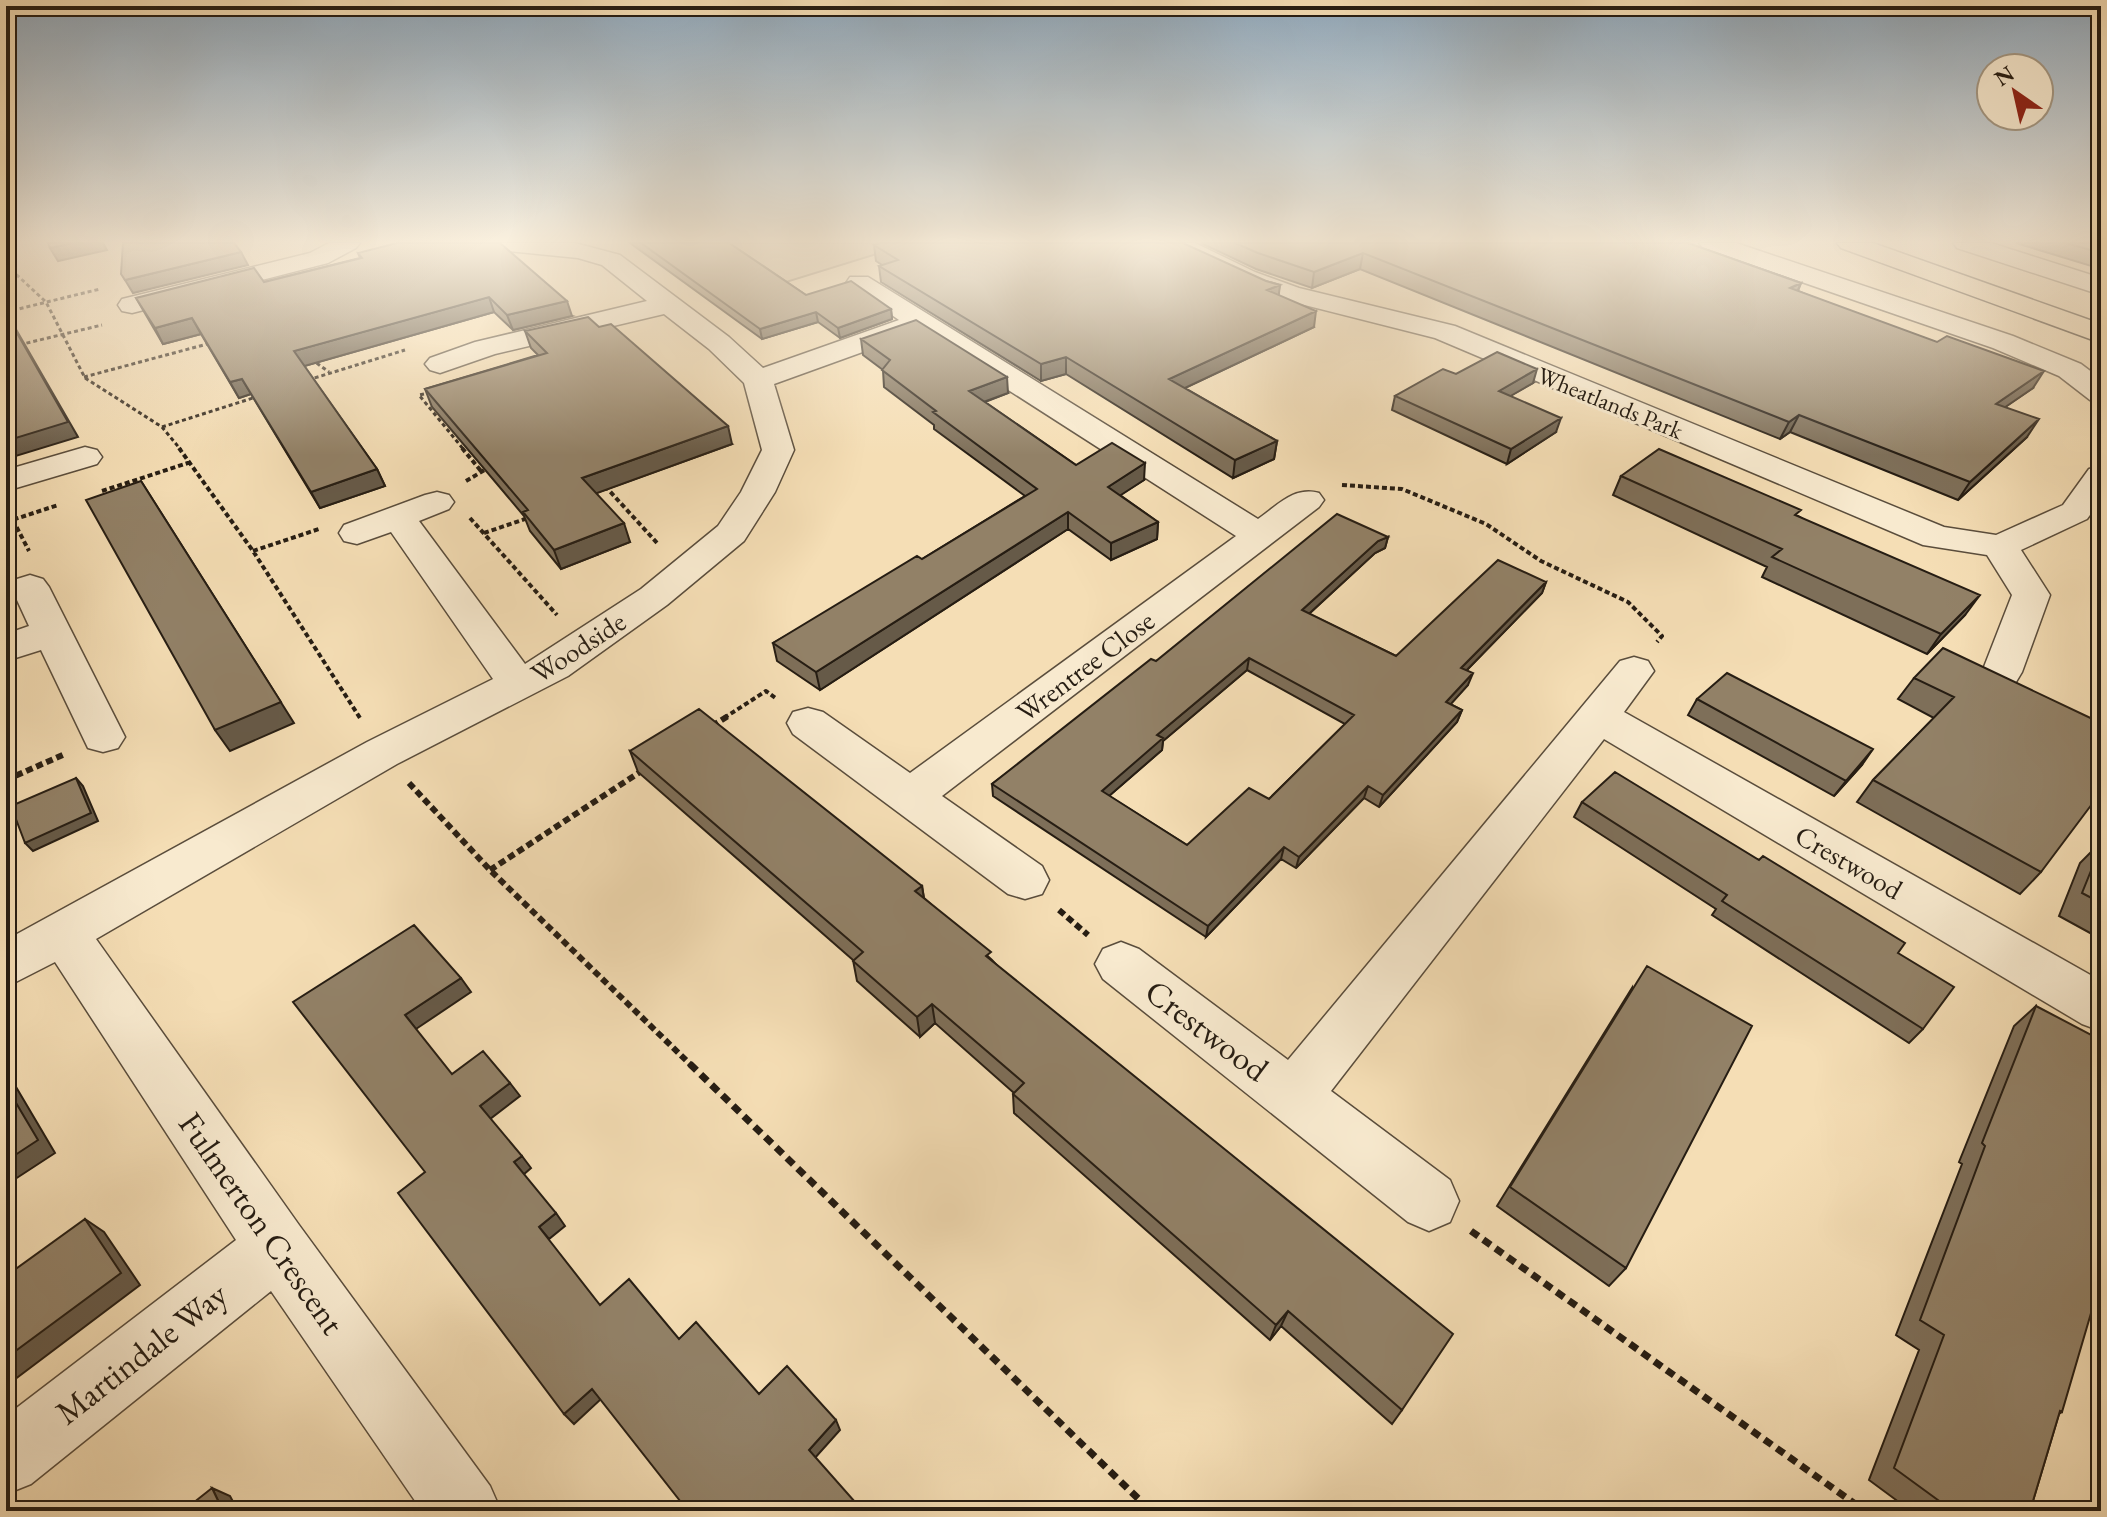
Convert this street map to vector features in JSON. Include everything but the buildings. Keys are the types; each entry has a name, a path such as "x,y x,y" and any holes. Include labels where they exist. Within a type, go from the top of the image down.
{"main road":[{"path":"2045,314 2101,334"}],"street":[{"path":"440,364 485,348 629,314"},
{"path":"678,314 719,343 758,380 923,321"},
{"path":"911,314 1259,535"},
{"name":"Wheatlands Park","path":"1379,314 1445,332 1936,537 2000,546"},
{"path":"1920,314 2003,342 2070,370 2101,393"},
{"name":"Woodside","path":"6,965 38,924 519,685 654,597 731,533 758,492 778,450 758,380"},
{"path":"6,481 85,457"},
{"path":"2002,672 2031,595 2000,546 2075,512 2101,476"},
{"path":"357,533 443,498"},
{"name":"Wrentree Close","path":"910,797 1307,500"},
{"path":"397,516 519,685"},
{"path":"30,587 103,737"},
{"path":"6,648 52,632"},
{"name":"Crestwood","path":"1294,1095 1634,671"},
{"name":"Crestwood","path":"1598,716 2101,1008"},
{"path":"808,723 1025,880"},
{"name":"Fulmerton Crescent","path":"38,924 277,1247 465,1511"},
{"name":"Crestwood","path":"1121,964 1429,1201"},
{"name":"Martindale Way","path":"6,1459 277,1247"}],"path":[{"path":"52,314 84,377 162,427 191,462 253,551 382,753 490,870 1151,1511"},
{"path":"84,377 219,340"},
{"path":"306,355 329,373"},
{"path":"299,383 329,373 440,364"},
{"path":"440,364 419,395 481,471"},
{"path":"162,427 269,393"},
{"path":"494,466 481,471 443,498 484,533 584,645"},
{"path":"599,480 684,572"},
{"path":"1307,500 1347,483 1402,489 1486,524 1541,561 1628,602 1662,636 1634,671"},
{"path":"594,494 608,489"},
{"path":"484,533 539,514"},
{"path":"253,551 337,523 357,533"},
{"path":"701,733 766,691 808,723"},
{"path":"6,780 103,737"},
{"path":"490,870 648,768"},
{"path":"1025,880 1121,964"},
{"path":"6,895 38,924"},
{"path":"1429,1201 1865,1511"}]}
